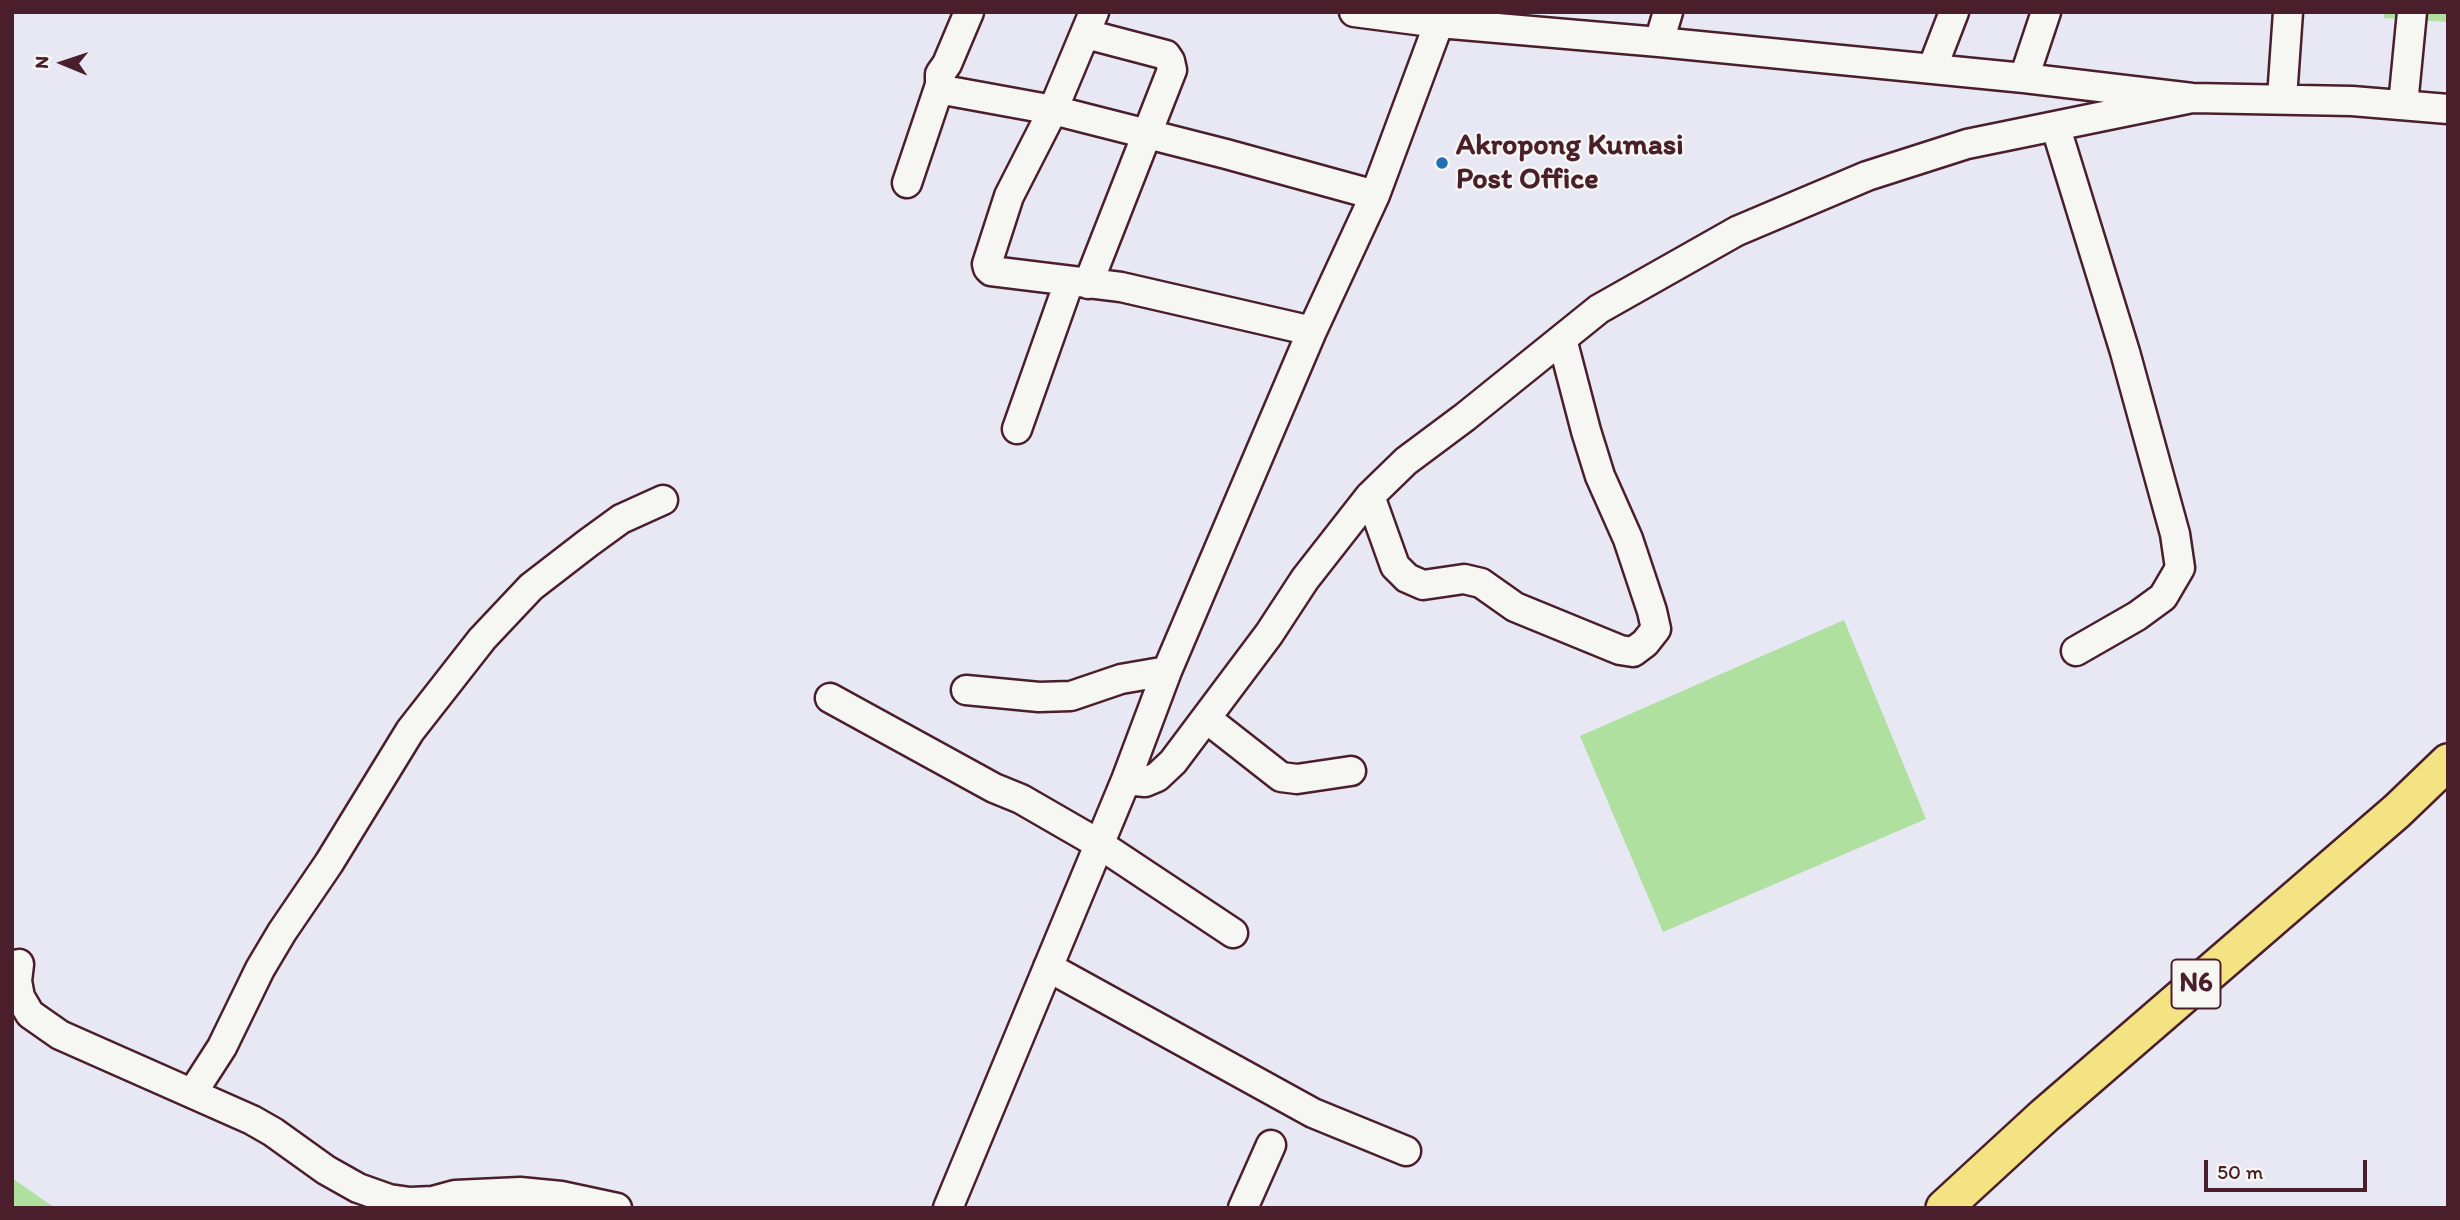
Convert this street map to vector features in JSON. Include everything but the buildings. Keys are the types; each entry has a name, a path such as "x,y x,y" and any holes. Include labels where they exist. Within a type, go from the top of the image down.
{"main road":[{"name":"N6","path":"1944,1208 2065,1097 2397,811 2448,761"}],"street":[{"path":"907,183 940,85 940,74 947,64 969,12"},
{"path":"1354,12 1441,18 2192,98 2282,98 2448,109"},
{"path":"1659,41 1668,12"},
{"path":"1932,69 1954,12"},
{"path":"2024,78 2046,12"},
{"path":"2282,98 2288,12"},
{"path":"2403,105 2412,12"},
{"path":"948,1208 1126,780 1167,671 1312,331 1375,195 1441,18"},
{"path":"1017,429 1079,283 1146,134 1172,69 1166,55 1090,23 1054,110 1009,196 987,264 990,271 1079,283 1121,288 1312,331"},
{"path":"940,85 948,91 1054,110 1375,195"},
{"path":"1126,780 1145,782 1157,777 1173,762 1269,634 1305,579 1370,496 1406,461 1599,309 1737,231 1867,176 1966,144 2056,128 2192,98"},
{"path":"2056,128 2125,352 2175,534 2180,568 2162,597 2137,616 2076,651"},
{"path":"1370,496 1395,566 1407,578 1423,585 1464,579 1481,583 1515,607 1620,650 1633,652 1645,643 1656,629 1652,611 1628,539 1600,476 1562,339"},
{"path":"193,1092 222,1047 260,969 282,932 329,863 403,743 482,639 531,587 588,543 621,519 663,500"},
{"path":"966,690 1039,697 1072,696 1121,679 1167,671"},
{"path":"830,698 995,788 1021,799 1099,845 1233,933"},
{"path":"1206,719 1281,777 1297,779 1351,771"},
{"path":"19,964 16,981 20,997 30,1013 60,1035 141,1072 193,1092 274,1132 326,1170 358,1188 389,1199 410,1202 433,1201 455,1195 480,1201 520,1192 561,1196 617,1208"},
{"path":"1048,967 1313,1113 1406,1151"},
{"path":"1243,1208 1271,1145"}],"green space":[{"path":"2384,12 2448,12 2448,22 2384,18"},
{"path":"1844,620 1926,819 1663,932 1580,736"},
{"path":"12,1178 55,1208 12,1208"}],"place":[{"name":"Akropong Kumasi Post Office","path":"1442,163"}]}
